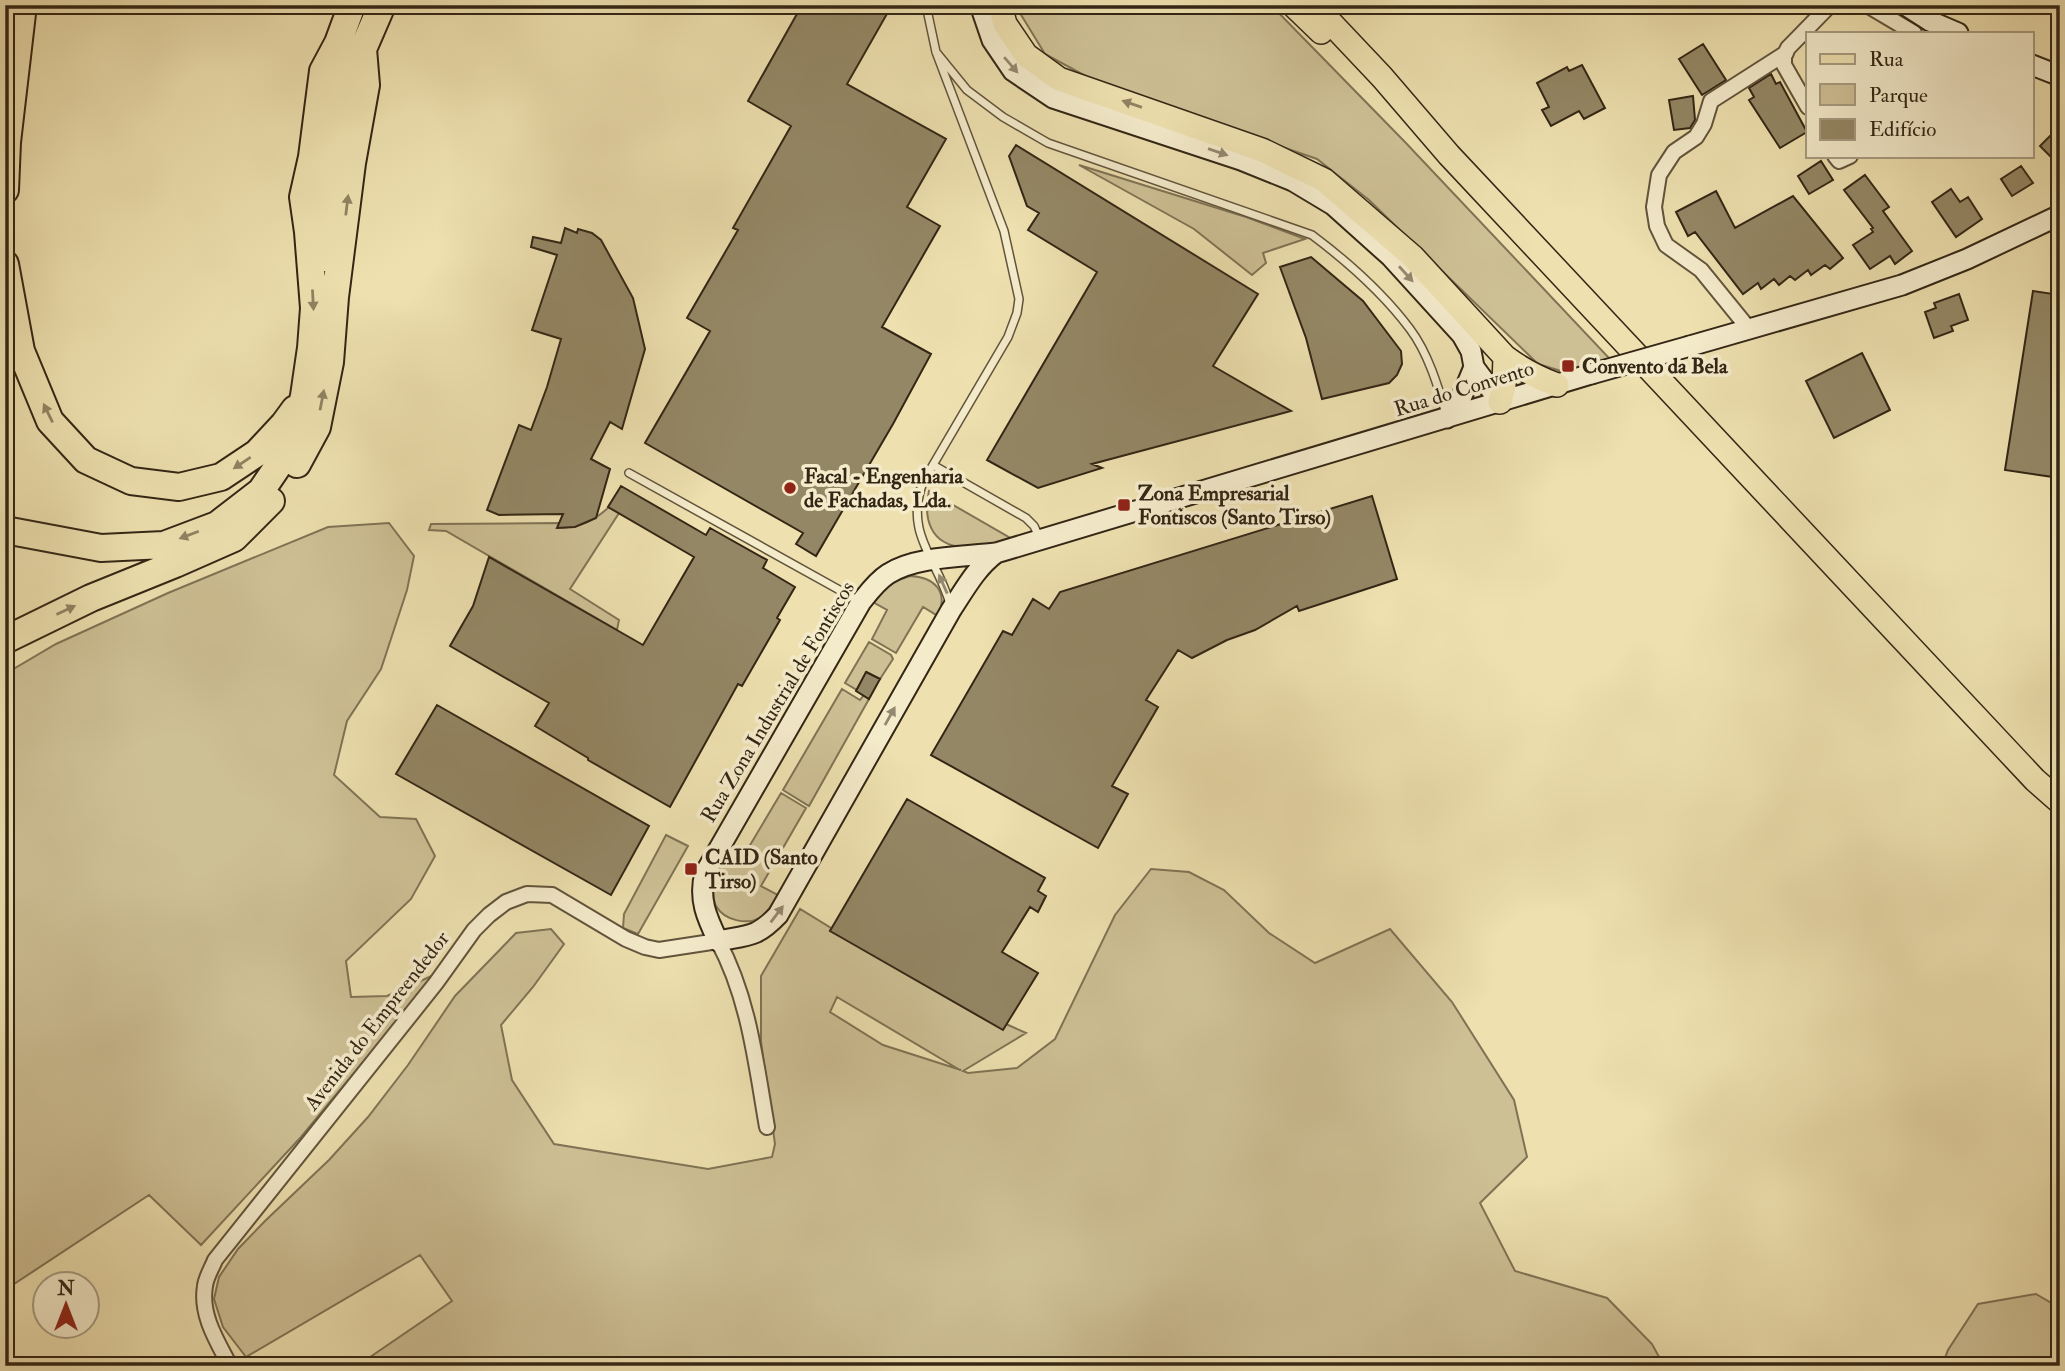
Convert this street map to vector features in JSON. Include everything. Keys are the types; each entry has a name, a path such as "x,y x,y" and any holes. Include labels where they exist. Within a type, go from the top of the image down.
{"highway":[{"path":"5,44 15,5"},
{"path":"5,190 7,142 23,5"},
{"path":"5,640 91,598 233,538 285,488 317,427 330,362 335,297 327,264 325,232 351,66 352,5"},
{"path":"5,530 101,548 164,545 217,525 261,491 293,439 304,396 314,308 308,232 333,91 351,46 382,5"},
{"path":"5,264 21,351 50,421 86,460 131,481 179,487 221,477 257,453 284,424 304,396"},
{"path":"5,544 99,562 175,564"}],"main road":[{"path":"1000,5 1005,24 1026,55 1059,79 1262,150 1324,180 1413,257 1505,357 1529,373 1557,385"},
{"path":"1293,5 1449,155"},
{"path":"1314,5 1382,77 1449,155 2035,780 2060,802"},
{"path":"1500,402 1505,357"}],"street":[{"path":"980,5 992,40 1013,71 1054,98 1241,160 1293,181 1333,205 1391,257 1462,335 1471,351 1474,367 1500,402"},
{"path":"1806,104 1784,65 1786,53 1830,5"},
{"path":"1867,5 1912,32"},
{"path":"1905,5 1930,21 1956,32"},
{"path":"1749,329 1701,270 1666,245 1657,226 1654,207 1659,175 1674,152 1696,136 1704,124 1711,101 1786,53"},
{"path":"2034,66 2060,76"},
{"name":"Rua do Convento","path":"996,553 1591,374 1902,285 1967,259 2060,215"},
{"path":"1447,418 1460,401 1474,367"},
{"path":"767,1127 752,1040 739,987 718,941 756,934 778,915 951,610 975,573 996,553"},
{"name":"Rua Zona Industrial de Fontiscos","path":"718,941 701,898 705,873 861,602 885,575 897,568 930,560 996,553"},
{"name":"Avenida do Empreendedor","path":"230,1366 212,1332 204,1306 205,1284 215,1260 436,983 474,930 489,915 506,902 527,894 552,895 626,939 645,947 659,950 718,941"}],"lane":[{"path":"926,5 936,52 1004,231 1019,299 1017,313 1007,337 923,482 917,498 917,518 922,539 944,584 951,610"},
{"path":"936,52 967,90 1003,117 1048,143 1312,235 1368,281 1411,330 1428,362 1447,418"},
{"path":"933,465 1026,518 1034,526 1041,540"},
{"path":"629,474 861,602"}],"green space":[{"path":"1015,5 1271,5 1609,358 1577,369 1561,371 1538,364 1369,200 1317,159 1104,86 1045,54"},
{"path":"1079,165 1246,217 1305,239 1263,253 1266,263 1252,275 1194,229"},
{"path":"929,491 1012,539 969,547 943,541 936,536 928,520"},
{"path":"609,507 619,513 570,589 619,620 617,630 446,531 429,530 431,524 559,523 558,528 566,527 592,520"},
{"path":"389,523 414,556 407,590 381,669 347,721 334,775 380,817 416,819 435,856 411,899 346,961 351,997 387,996 436,974 301,1137 201,1245 149,1195 5,1290 5,674 56,644 168,593 328,527"},
{"path":"910,576 926,579 937,587 942,599 941,607 938,616 923,607 896,653 872,639 887,610 871,601 890,583"},
{"path":"869,642 891,655 893,659 880,679 867,672 857,690 845,683"},
{"path":"842,689 860,700 864,695 869,699 809,806 783,790"},
{"path":"781,793 806,808 761,886 778,895 768,910 755,920 730,918 720,911 715,903 713,889 716,871 728,848 743,857"},
{"path":"666,835 688,846 638,934 623,928 624,914"},
{"path":"1151,869 1189,872 1224,890 1269,933 1315,963 1390,929 1452,1002 1514,1100 1527,1157 1480,1203 1515,1271 1607,1298 1652,1344 1664,1366 357,1366 452,1301 420,1255 246,1357 223,1327 214,1299 219,1277 238,1249 329,1160 368,1117 408,1065 455,996 516,933 551,929 564,944 501,1025 512,1080 554,1144 708,1169 772,1157 775,1144 761,1042 761,976 800,909 831,928 830,931 1026,1033 963,1071 968,1073 1017,1068 1055,1039 1115,915","holes":["837,997 959,1069 883,1045 830,1012"]},
{"path":"2036,1294 2060,1308 2060,1366 1942,1366 1948,1350 1978,1304"}],"building":[{"path":"802,5 892,5 847,84 946,139 907,207 940,226 882,327 931,354 816,556 796,544 803,533 645,443 710,331 687,318 738,230 733,228 791,126 748,101"},
{"path":"1703,44 1726,80 1702,95 1679,59"},
{"path":"1582,65 1605,108 1584,119 1579,111 1551,126 1542,110 1549,107 1537,83 1567,67 1569,71"},
{"path":"1771,74 1776,84 1780,82 1806,133 1780,148 1749,100 1754,97 1749,88"},
{"path":"1693,96 1695,120 1690,128 1674,130 1669,100"},
{"path":"2060,126 2060,166 2040,146"},
{"path":"1016,145 1258,294 1213,366 1291,411 1092,464 1102,468 1038,488 987,460 1097,272 1028,230 1039,213 1027,206 1009,156"},
{"path":"1821,161 1833,180 1809,194 1798,176"},
{"path":"2021,166 2033,183 2012,196 2001,179"},
{"path":"1865,175 1889,207 1883,211 1912,251 1895,264 1890,256 1870,269 1853,245 1873,232 1873,228 1844,190"},
{"path":"1951,189 1960,202 1968,197 1982,219 1956,237 1932,202"},
{"path":"1716,191 1735,228 1793,196 1843,258 1830,269 1825,265 1811,275 1808,270 1795,280 1790,276 1779,285 1774,279 1761,289 1758,283 1743,294 1695,232 1688,236 1676,212"},
{"path":"565,228 577,233 578,229 592,233 601,240 633,298 645,349 622,429 610,422 591,459 610,469 596,518 575,527 557,528 563,514 499,515 487,510 519,425 531,430 561,339 532,330 557,255 531,247 533,237 561,243"},
{"path":"1311,257 1363,301 1401,351 1402,364 1389,383 1322,399 1306,338 1280,267"},
{"path":"2033,291 2060,295 2060,478 2005,470"},
{"path":"1959,294 1968,320 1951,326 1953,331 1934,338 1925,312 1936,308 1934,303"},
{"path":"1862,353 1890,410 1834,438 1806,381"},
{"path":"621,486 706,535 710,528 767,560 763,568 795,587 777,618 780,620 742,686 738,684 670,807 535,726 549,703 450,646 473,606 489,557 643,645 694,557 608,507"},
{"path":"1372,496 1397,579 1299,611 1297,606 1255,630 1227,640 1192,658 1178,650 1146,700 1158,707 1112,786 1128,794 1098,848 931,755 1003,631 1012,635 1033,599 1049,609 1060,592"},
{"path":"866,672 880,679 869,699 856,691"},
{"path":"437,705 649,826 611,895 396,774"},
{"path":"907,799 1045,878 1038,891 1046,896 1038,912 1030,907 1002,952 1038,973 1003,1030 830,931"}],"place":[{"name":"Convento da Bela","path":"1568,366"},
{"name":"Facal - Engenharia de Fachadas, Lda.","path":"790,488"},
{"name":"Zona Empresarial Fontiscos (Santo Tirso)","path":"1124,505"},
{"name":"CAID (Santo Tirso)","path":"691,869"}]}
